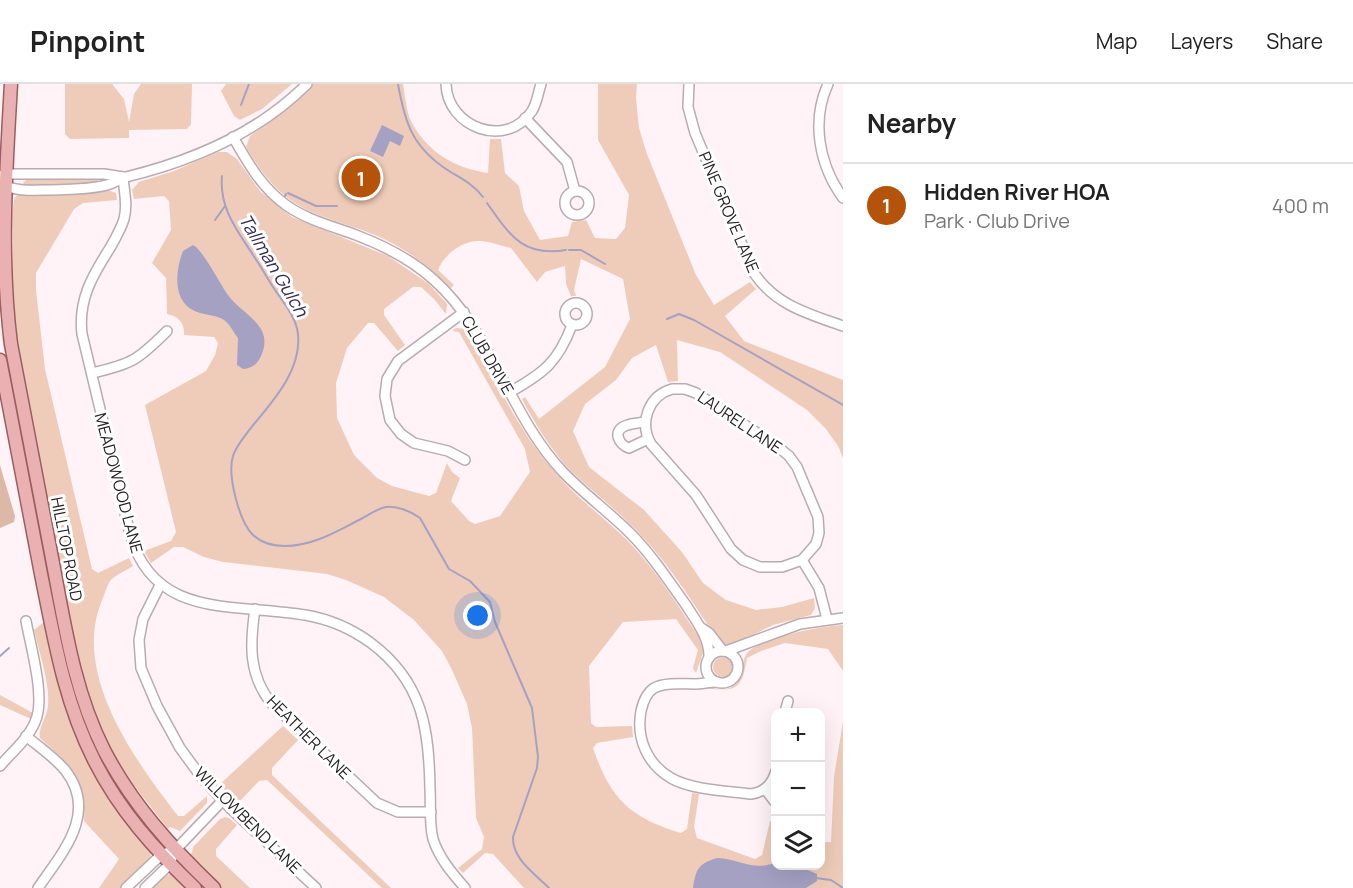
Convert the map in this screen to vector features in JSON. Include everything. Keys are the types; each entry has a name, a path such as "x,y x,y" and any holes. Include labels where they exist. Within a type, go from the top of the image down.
{"main road":[{"name":"HILLTOP ROAD","path":"10,84 3,180 3,263 7,322 75,672 88,715 109,760 140,807 175,850 214,888"},
{"name":"HILLTOP ROAD","path":"0,360 56,652 80,731 101,774 134,822 165,859 195,888"}],"street":[{"path":"3,180 30,190 109,185 123,177 156,170 233,137 275,112 307,84"},
{"path":"446,84 450,104 458,115 472,127 488,131 501,131 517,125 525,118 535,104 540,84"},
{"name":"PINE GROVE LANE","path":"689,84 688,108 694,133 754,273 769,291 787,304 843,326"},
{"path":"828,84 819,108 819,138 830,174 843,198"},
{"path":"525,118 567,162 575,191"},
{"name":"CLUB DRIVE","path":"233,137 258,178 285,205 310,219 357,235 400,255 436,281 464,312 532,430 552,459 645,549 700,627 709,650 707,662"},
{"path":"3,180 104,174 123,177"},
{"name":"MEADOWOOD LANE","path":"123,177 126,207 123,224 90,280 83,299 81,327 133,544 141,563 160,585 195,602 305,615 340,625 371,643 395,665 410,687 424,721 429,749 432,834 439,853 465,888"},
{"path":"464,312 398,361 387,379 385,396 390,420 401,435 414,443 448,451 465,460"},
{"path":"510,392 535,378 550,365 564,344 572,325"},
{"path":"92,373 130,363 147,351 167,331"},
{"name":"LAUREL LANE","path":"645,422 649,407 660,394 672,389 689,390 782,450 796,467 819,520 818,539 802,560"},
{"path":"648,439 629,448 621,444 618,438 624,426 645,422 648,439 696,495 739,558 753,565 773,568 788,566 802,560 822,596 827,620"},
{"name":"WILLOWBEND LANE","path":"160,585 148,605 141,625 139,651 141,668 157,706 180,748 202,778 316,888"},
{"name":"HEATHER LANE","path":"255,609 252,664 261,687 271,703 377,803 398,812 431,812"},
{"path":"690,683 703,672 715,652 749,643 800,624 843,618"},
{"path":"0,766 26,736 37,719 40,698 26,621"},
{"name":"CLUB DRIVE","path":"700,627 709,633 724,651"},
{"path":"749,643 740,656 734,677 728,681 655,687 643,703 640,733 649,757 661,771 673,779 687,784 751,794 765,789 771,782"},
{"path":"724,651 734,656 738,664"},
{"path":"707,662 710,677 717,682"},
{"path":"651,676 655,687"},
{"path":"786,708 788,701"},
{"path":"26,736 65,770 75,787 78,806 77,824 73,836 38,888"},
{"path":"765,789 771,797"},
{"path":"126,888 175,850 223,800"},
{"path":"145,888 165,859"}],"shaded area":[{"path":"65,84 112,84 124,99 129,122 134,94 141,84 192,84 191,124 187,129 129,130 129,138 70,139 65,134"},
{"path":"226,84 292,84 262,109 240,120 234,116 221,91"},
{"path":"313,84 403,84 409,117 425,142 453,163 476,171 488,173 490,139 501,139 505,173 519,186 524,211 540,240 568,236 572,222 586,220 595,238 616,239 625,228 629,195 598,140 598,84 637,84 639,128 647,154 696,275 714,305 750,282 756,289 725,316 744,341 843,380 843,458 826,429 807,410 720,352 677,340 678,381 668,382 656,345 632,358 616,380 585,404 573,431 589,467 644,510 682,552 703,583 726,600 756,610 782,607 814,598 815,608 811,615 773,625 732,645 721,644 662,559 631,525 571,471 544,436 527,408 522,399 525,397 539,419 605,367 630,319 623,279 581,259 574,290 576,296 571,296 566,284 565,266 545,272 537,282 511,248 479,241 460,246 441,264 438,270 454,285 451,288 428,267 402,249 375,235 303,208 274,186 246,147 250,136 282,113"},
{"path":"382,125 404,136 400,146 390,141 383,157 370,151"},
{"path":"218,152 227,152 237,159 260,191 292,217 388,256 429,284 447,304 446,314 421,287 413,287 384,309 384,315 405,345 398,351 374,323 368,323 347,348 336,383 337,418 354,455 377,478 392,486 429,496 436,493 447,463 452,472 460,478 451,501 469,521 475,524 500,516 530,472 525,449 459,332 452,331 456,328 466,329 517,420 540,454 562,480 630,543 650,566 703,643 704,650 696,673 693,668 698,650 676,619 623,622 589,666 591,723 596,727 632,726 633,737 597,743 593,748 607,780 624,804 648,820 681,833 687,829 692,793 699,794 694,827 697,838 755,859 762,855 771,821 771,870 825,870 825,842 831,842 834,777 843,721 843,888 524,888 493,854 485,853 463,873 458,868 482,849 484,837 476,818 472,728 467,704 442,651 414,620 384,597 327,574 223,562 204,557 183,547 174,547 151,563 144,551 171,541 176,532 145,405 206,371 215,355 218,343 214,337 184,335 180,321 167,314 166,278 152,263 171,230 169,201 164,196 134,199 132,190 139,182 174,171"},
{"path":"97,178 98,182 73,186 25,186 23,183 27,179"},
{"path":"107,190 116,193 117,200 83,203 74,209 36,273 36,290 45,369 92,569 98,573 129,558 133,566 110,581 95,626 95,655 101,684 126,741 178,816 184,816 207,796 207,803 180,831 170,827 168,829 115,758 99,727 84,688 67,617 18,347 13,277 15,197 21,193"},
{"path":"193,245 206,260 228,295 261,329 264,345 261,356 252,367 243,369 237,365 238,338 224,320 189,308 179,294 177,277 180,259 183,251"},
{"path":"0,327 15,387 81,708 157,838 101,763 88,737 69,687"},
{"path":"0,465 15,516 14,522 0,528"},
{"path":"45,621 52,657 70,717 131,828 150,851 151,856 148,861 121,888 99,888 119,859 84,821 82,793 74,773 60,756 40,738 48,696 46,677 34,630"},
{"path":"843,625 843,671 828,649 785,643 747,658 743,677 735,687 724,690 705,688 727,689 734,686 741,676 746,655 756,646 794,633"},
{"path":"719,657 727,657 733,663 733,671 727,677 719,677 713,671 713,663"},
{"path":"0,695 33,713 31,719 0,705"},
{"path":"283,726 298,740 272,768 272,775 391,888 382,888 267,780 259,781 238,803 219,785"},
{"path":"225,817 237,825 216,849 216,856 250,888 221,888 189,855 193,847 220,819"},
{"path":"717,858 759,866 771,864 771,870 808,870 817,874 817,881 806,888 693,888 699,868"},
{"path":"170,874 187,888 152,888 164,876"}],"waterway":[{"name":"Tallman Gulch","path":"241,105 249,84"},
{"path":"398,84 408,123 419,144 437,162 471,185 483,197"},
{"name":"Tallman Gulch","path":"222,176 223,198 230,218 289,311 298,334 298,348 290,373 283,386 240,442 233,456 233,485 243,519 252,534 259,540 271,545 285,546 324,537 383,508 404,510 420,518 449,569 470,581 490,602 495,622 532,708 538,757 537,768 513,837 514,845 525,866 549,888"},
{"path":"288,193 316,206 337,206"},
{"path":"487,203 511,234 528,247 538,250 566,250"},
{"path":"215,220 225,206"},
{"path":"569,250 581,250 605,264"},
{"path":"667,319 679,314 694,320 843,405"},
{"path":"0,656 9,648"},
{"path":"816,878 831,880 843,888"}],"place":[{"name":"Hidden River HOA","path":"361,178"}]}
